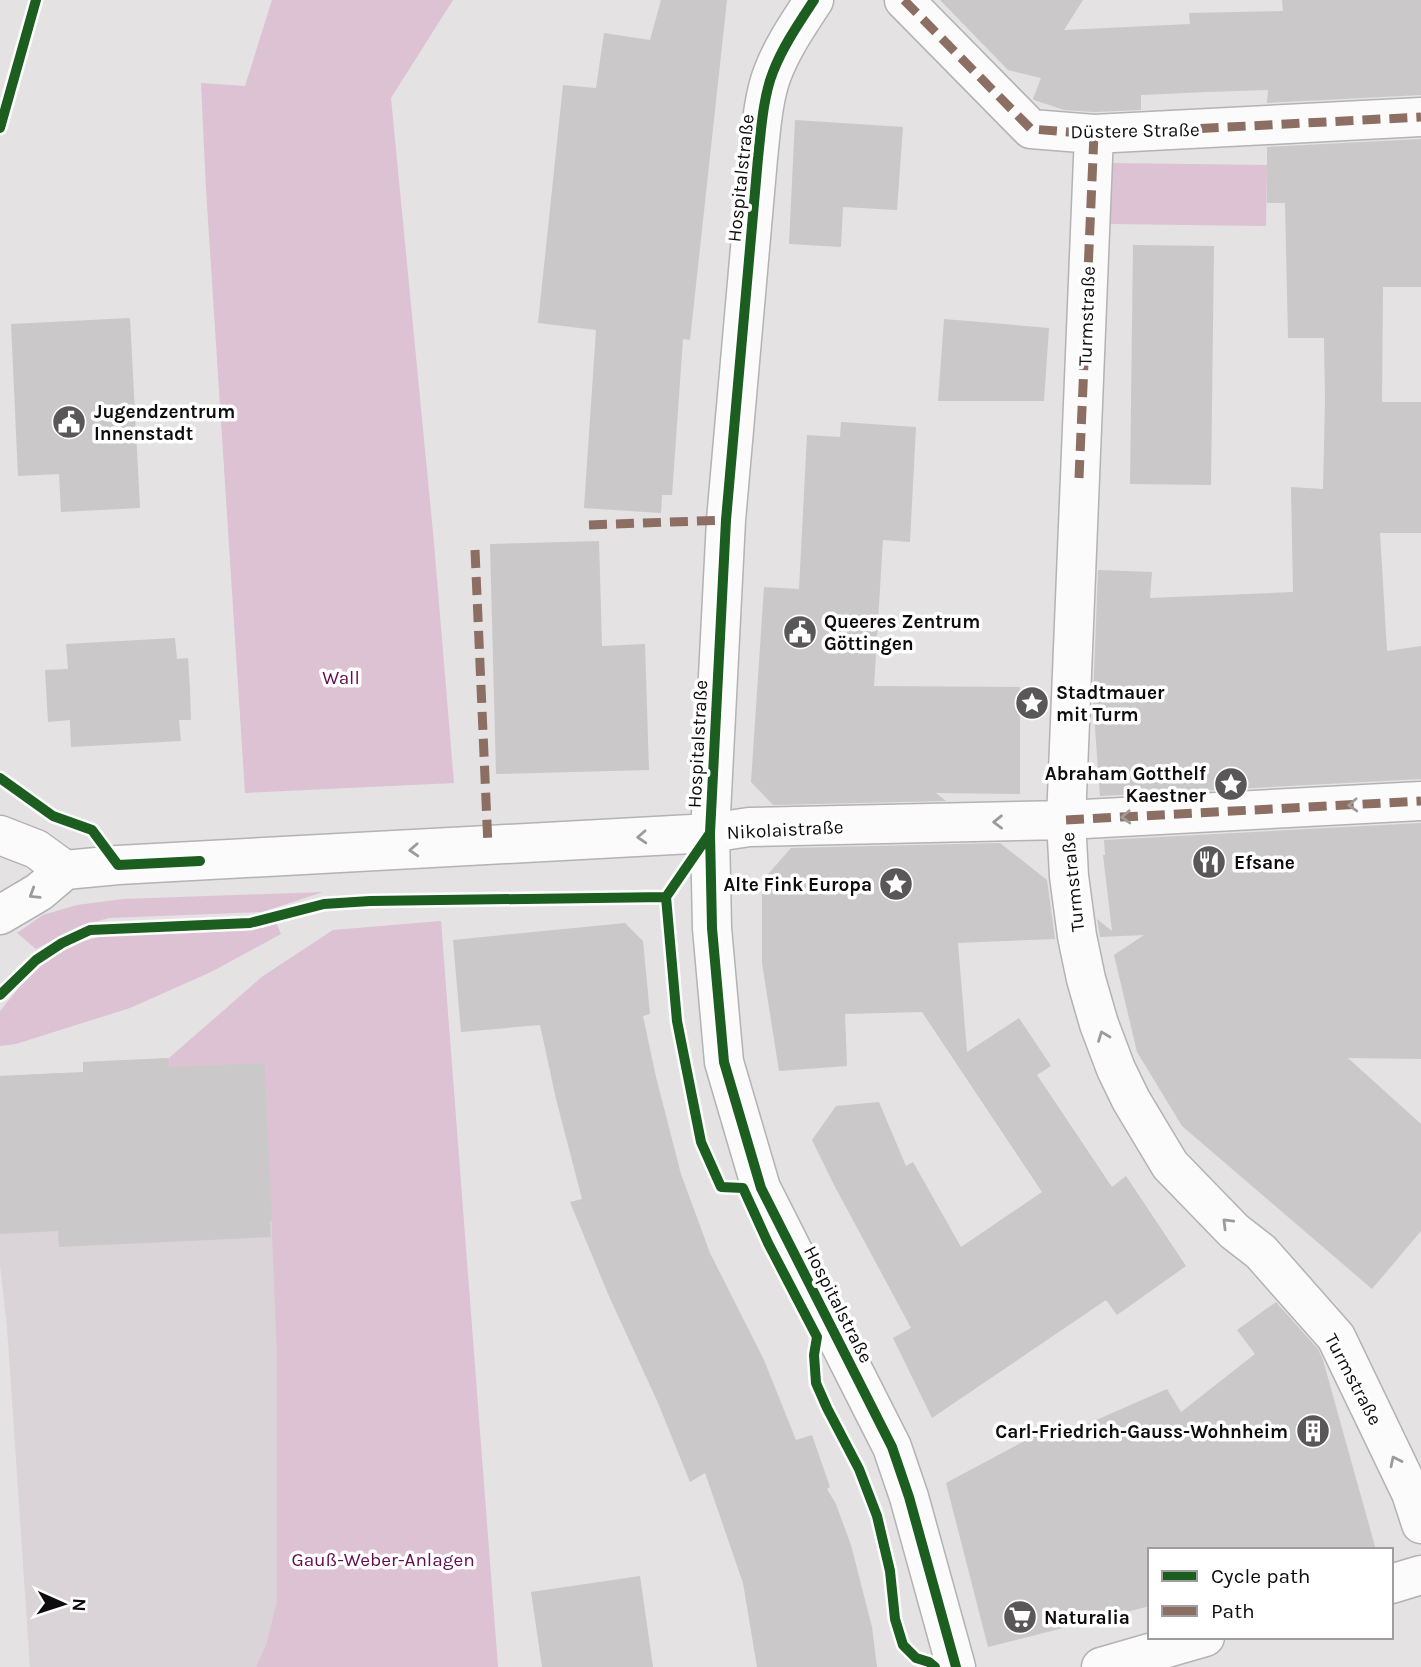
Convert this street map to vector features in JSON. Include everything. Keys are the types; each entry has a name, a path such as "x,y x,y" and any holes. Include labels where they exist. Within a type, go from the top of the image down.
{"street":[{"name":"Hospitalstraße","path":"814,0 794,30 773,73 762,131 726,520 710,834 712,928 724,1062 761,1188 892,1447 909,1497 956,1667"},
{"name":"Düstere Straße","path":"904,0 1031,129 1094,134 1421,117"},
{"name":"Turmstraße","path":"1094,134 1066,820 1069,876 1086,979 1099,1024 1130,1100 1170,1165 1234,1231 1261,1252 1336,1337 1411,1493 1421,1524"},
{"name":"Nikolaistraße","path":"65,870 710,834 749,827 1066,820 1421,801"},
{"path":"0,835 36,849 65,870 39,892 0,915"},
{"path":"1393,1583 1421,1575"},
{"path":"1101,1667 1198,1639"}],"shaded area":[{"path":"169,1058 170,1073 265,1063 277,1362 277,1600 266,1645 256,1667 30,1667 7,1327 0,1265 0,1076 61,1073 62,1079 84,1077 83,1062"}],"green space":[{"name":"Wall","path":"272,0 453,0 391,98 454,783 245,793 201,83 245,86"},
{"path":"1111,163 1267,165 1266,226 1111,224"},
{"path":"323,892 262,912 109,918 80,926 36,949 17,933 43,915 77,905 123,899"},
{"name":"Gauß-Weber-Anlagen","path":"441,921 498,1667 256,1667 266,1645 277,1600 277,1362 265,1063 170,1074 169,1058 263,976 333,930"},
{"path":"276,922 281,934 211,972 130,1008 16,1044 0,1046 0,1011 38,964 81,942 110,934 263,928"}],"building":[{"path":"661,0 727,0 690,340 683,339 672,495 662,495 661,513 584,508 596,330 538,323 563,85 596,88 604,33 650,40"},
{"path":"940,0 1083,0 1064,30 1190,24 1189,13 1283,11 1282,0 1421,0 1421,95 1267,103 1268,90 1207,92 1141,95 1141,110 1064,110 1034,100 1041,78 1008,70"},
{"path":"795,120 903,127 897,210 843,207 841,247 789,244"},
{"path":"1421,139 1421,287 1383,287 1382,402 1421,402 1421,533 1380,533 1387,651 1421,646 1421,779 1100,796 1093,701 1098,570 1152,572 1150,598 1293,592 1291,487 1323,489 1324,338 1288,338 1285,203 1267,203 1267,147"},
{"path":"1133,245 1214,246 1211,485 1130,484"},
{"path":"130,318 140,508 61,512 59,474 18,476 11,324"},
{"path":"944,319 1049,328 1044,401 938,401"},
{"path":"841,422 916,427 910,542 883,540 874,686 1020,687 1020,794 936,793 946,801 773,805 751,782 764,587 799,589 807,435 840,437"},
{"path":"599,541 602,646 645,644 649,770 496,774 490,544"},
{"path":"175,638 177,659 188,658 190,689 191,720 179,720 181,741 71,747 70,720 48,722 45,670 68,669 66,644"},
{"path":"1421,823 1421,1059 1348,1058 1421,1124 1421,1231 1372,1289 1182,1126 1137,1052 1114,955 1144,935 1100,937 1097,919 1112,931 1103,855 1104,840"},
{"path":"1000,843 1047,880 1055,939 958,943 967,1052 1019,1018 1051,1066 1037,1075 1112,1187 1126,1176 1186,1266 1117,1315 1106,1300 932,1418 893,1338 911,1328 812,1140 836,1106 879,1102 906,1166 913,1162 961,1247 1042,1192 922,1012 845,1014 847,1066 779,1071 762,963 762,881 791,848"},
{"path":"625,923 643,941 650,1014 643,1016 681,1174 710,1253 764,1360 796,1440 812,1435 830,1487 827,1489 836,1504 851,1545 872,1627 877,1667 757,1667 743,1583 705,1473 690,1482 570,1202 582,1199 540,1025 461,1032 453,940"},
{"path":"169,1058 169,1067 265,1063 271,1237 59,1247 58,1231 0,1234 0,1076 83,1072 83,1062"},
{"path":"1276,1302 1318,1349 1375,1548 1148,1548 1148,1607 988,1647 946,1483 1043,1431 1046,1442 1167,1389 1181,1412 1255,1354 1237,1330"},
{"path":"640,1576 653,1667 542,1667 531,1592"}],"marked path":[{"path":"904,0 1031,129 1094,134 1421,117"},
{"path":"1079,478 1094,134"},
{"path":"589,525 726,520"},
{"path":"475,550 488,846"},
{"path":"1066,820 1421,801"}],"cycle path":[{"path":"0,128 36,0"},
{"path":"814,0 777,62 767,92 761,126 726,520 710,833 712,928 724,1062 761,1188 892,1447 909,1497 956,1667"},
{"path":"0,778 53,816 92,830 118,865 200,861"},
{"path":"710,833 666,897 677,1021 701,1142 721,1187 743,1188 817,1337 814,1355 816,1383 859,1469 877,1516 890,1571 895,1619 903,1645 916,1658 935,1667"},
{"path":"0,995 36,960 62,943 90,930 250,923 324,904 370,901 666,897"}],"place":[{"name":"Jugendzentrum Innenstadt","path":"69,422"},
{"name":"Queeres Zentrum Göttingen","path":"800,632"},
{"name":"Stadtmauer mit Turm","path":"1032,703"},
{"name":"Abraham Gotthelf Kaestner","path":"1231,784"},
{"name":"Efsane","path":"1209,862"},
{"name":"Alte Fink Europa","path":"896,884"},
{"name":"Carl-Friedrich-Gauss-Wohnheim","path":"1313,1431"},
{"name":"Naturalia","path":"1020,1617"}]}
